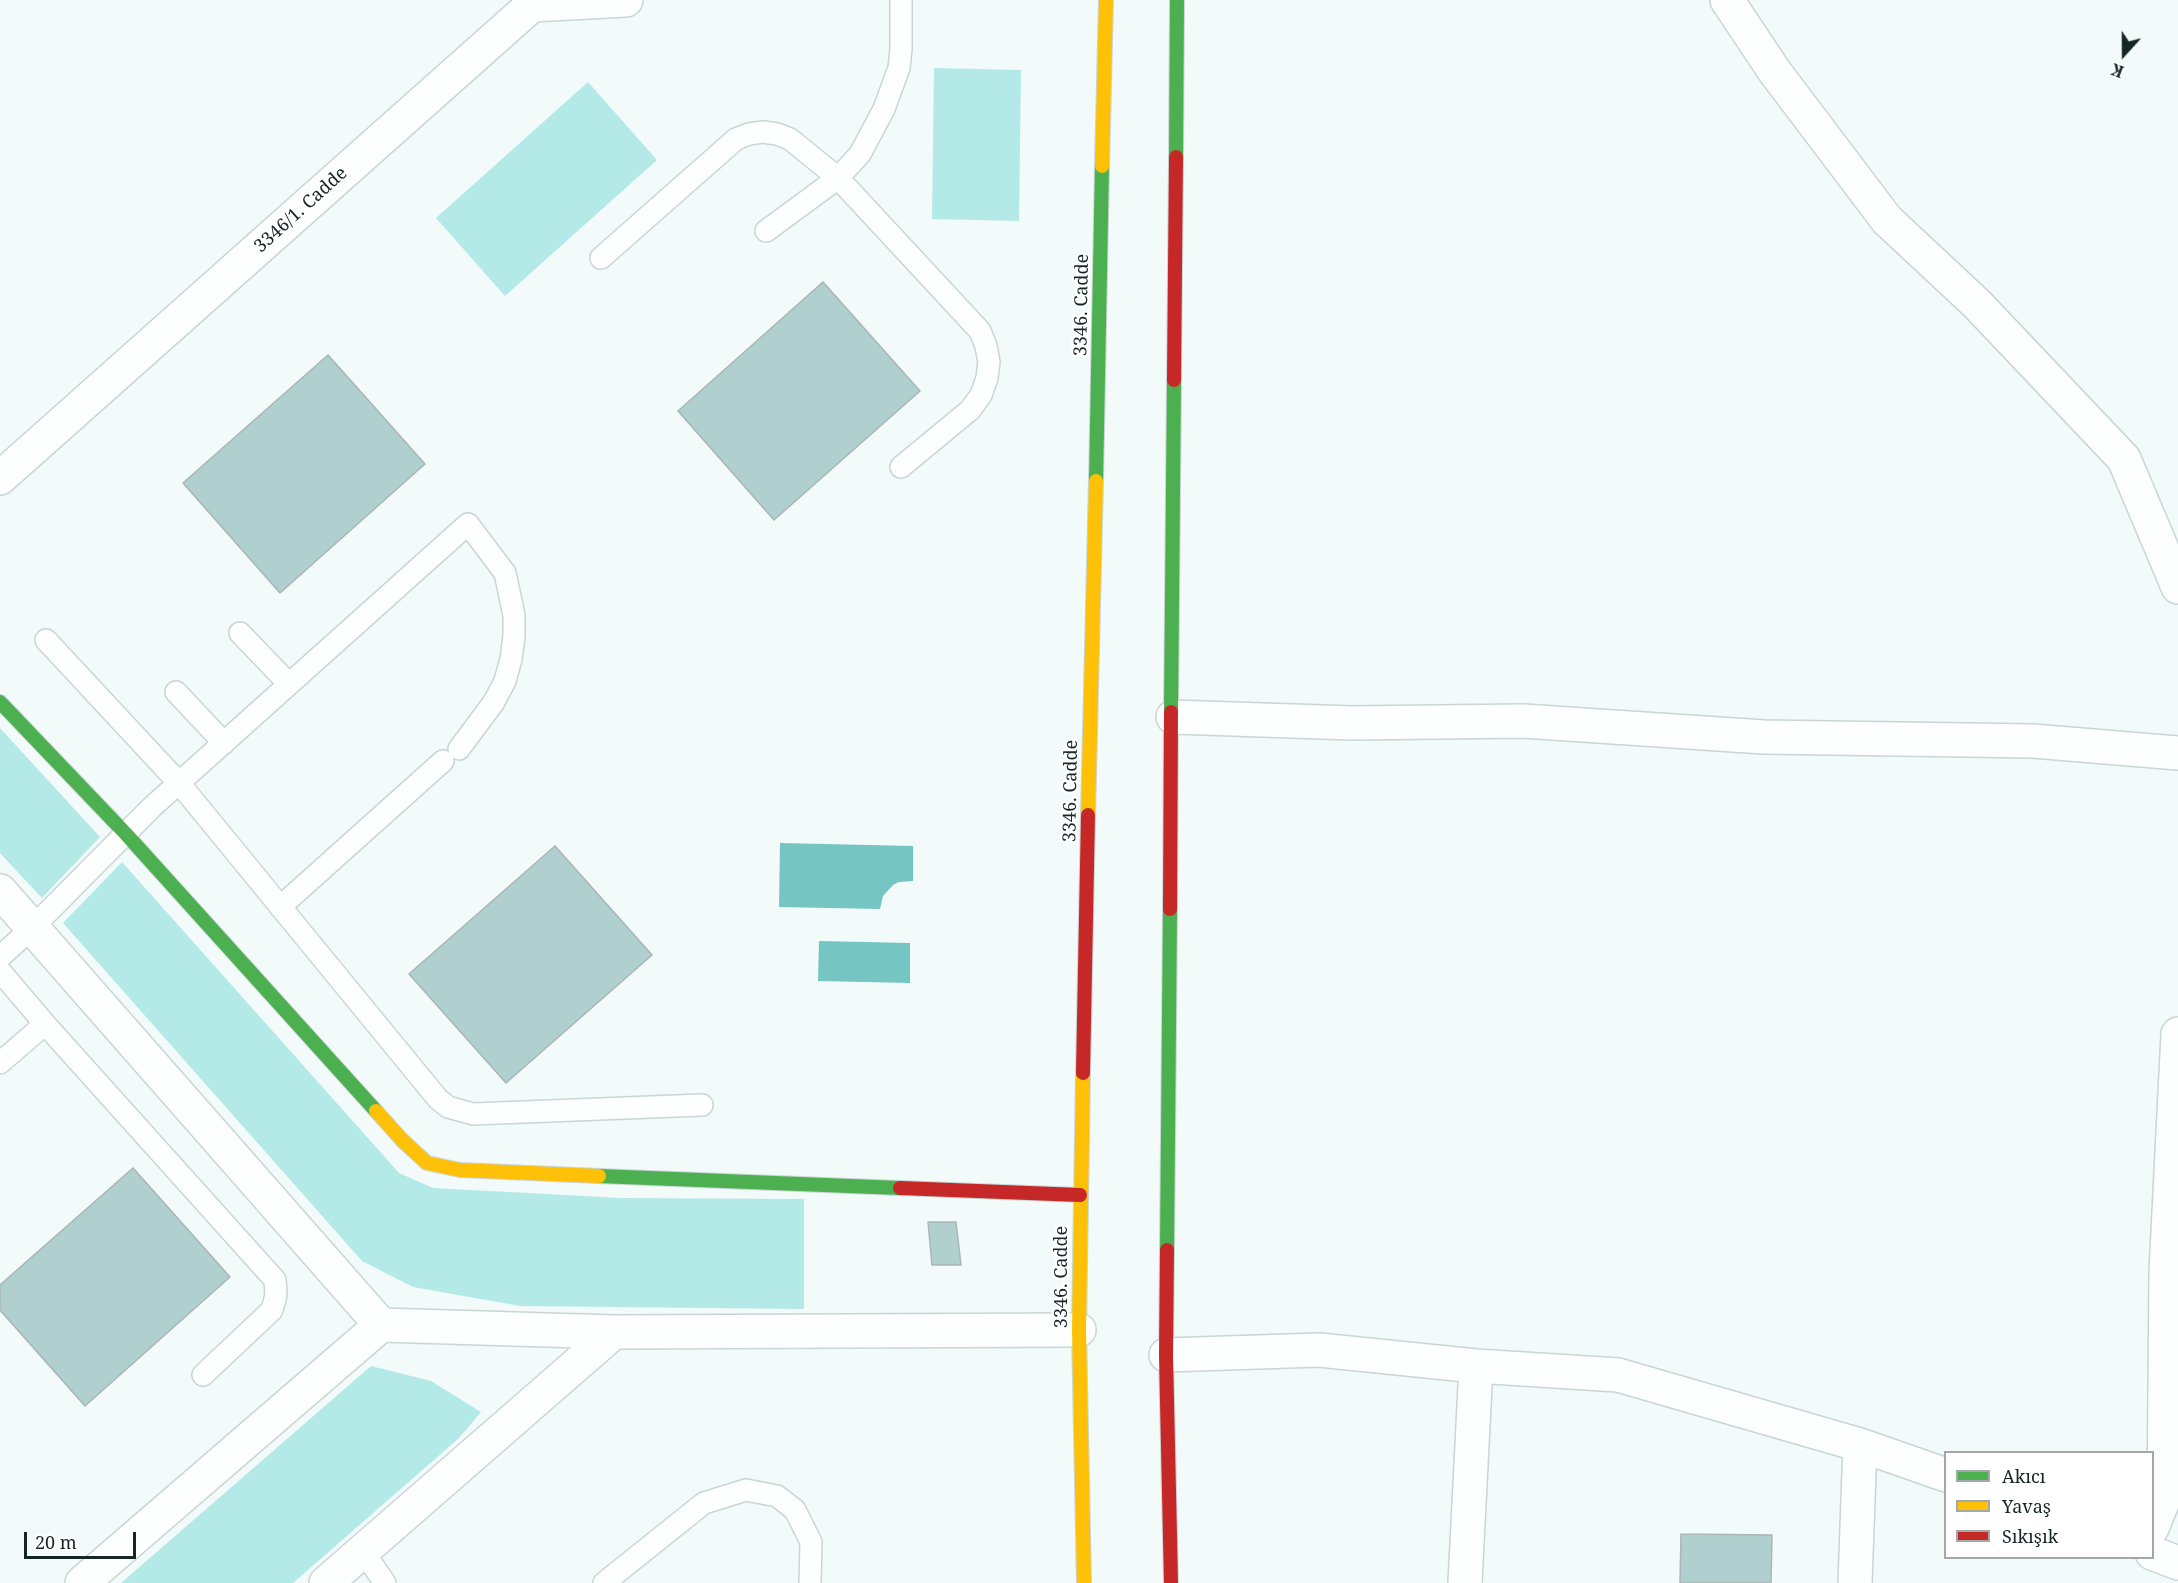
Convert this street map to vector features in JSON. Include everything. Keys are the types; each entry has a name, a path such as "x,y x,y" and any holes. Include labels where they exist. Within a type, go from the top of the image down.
{"street":[{"name":"3346/1. Cadde","path":"0,478 529,3 626,0"},
{"name":"3346. Cadde","path":"1084,1583 1079,1330 1080,1195 1106,0"},
{"path":"1171,1583 1166,1355 1178,0"},
{"path":"1727,0 1775,72 1887,220 1977,304 2124,459 2178,587"},
{"path":"0,702 126,834 403,1141 428,1162 460,1170 1080,1195"},
{"path":"1173,717 1352,723 1522,720 1764,736 2033,741 2178,753"},
{"path":"0,891 381,1325"},
{"path":"2154,1523 2164,1498 2166,1272 2178,1034"},
{"path":"82,1583 381,1325 614,1332 1079,1330"},
{"path":"326,1583 614,1332"},
{"path":"1166,1355 1318,1350 1476,1366 1618,1375 1860,1444 1944,1474"},
{"path":"1465,1583 1476,1366"},
{"path":"1855,1583 1860,1444"},
{"path":"2154,1554 2178,1563"}],"lane":[{"path":"766,231 838,178 860,154 884,109 899,69 901,0"},
{"path":"601,258 736,139 763,132 790,139 838,178 980,331 986,346 989,362 987,378 981,395 970,411 901,467"},
{"path":"0,957 179,783 468,524 505,573 514,615 514,636 505,681 494,702 451,755 280,907"},
{"path":"240,633 289,684"},
{"path":"46,640 179,783 428,1090 448,1107 460,1112 486,1114 702,1105"},
{"path":"176,692 224,743"},
{"path":"0,971 275,1280 276,1294 272,1310 203,1375"},
{"path":"0,1063 45,1024"},
{"path":"604,1583 704,1503 746,1490 777,1496 795,1510 810,1542 810,1583"},
{"path":"363,1551 385,1583"}],"shaded area":[{"path":"934,68 1021,70 1019,221 932,219"},
{"path":"588,82 657,160 505,296 436,218"},
{"path":"0,728 100,837 42,898 0,853"},
{"path":"780,843 913,846 913,881 893,885 883,896 880,909 779,907"},
{"path":"122,862 399,1173 433,1188 621,1198 804,1199 804,1309 520,1306 413,1287 362,1261 63,923"},
{"path":"819,941 910,943 910,983 818,981"},
{"path":"371,1366 431,1381 481,1412 459,1438 293,1583 121,1583"}],"building":[{"path":"823,282 920,391 774,520 678,411"},
{"path":"328,355 425,464 280,593 183,483"},
{"path":"555,846 652,955 506,1083 409,974"},
{"path":"133,1168 230,1277 85,1406 0,1310 0,1285"},
{"path":"928,1222 956,1222 961,1265 932,1265"},
{"path":"1681,1534 1772,1535 1771,1583 1680,1583"}],"traffic: fast":[{"path":"1176,157 1177,0"},
{"path":"1096,481 1102,166"},
{"path":"1171,712 1174,380"},
{"path":"0,702 126,834 376,1111"},
{"path":"1167,1250 1170,909"},
{"path":"599,1176 900,1188"}],"traffic: slow":[{"path":"1102,166 1106,0"},
{"path":"1088,815 1096,481"},
{"path":"1083,1073 1079,1330 1084,1583"},
{"path":"376,1111 427,1163 460,1170 599,1176"}],"traffic: jam":[{"path":"1174,380 1176,157"},
{"path":"1170,909 1171,712"},
{"path":"1083,1073 1088,815"},
{"path":"900,1188 1080,1195"},
{"path":"1167,1250 1166,1355 1171,1583"}]}
